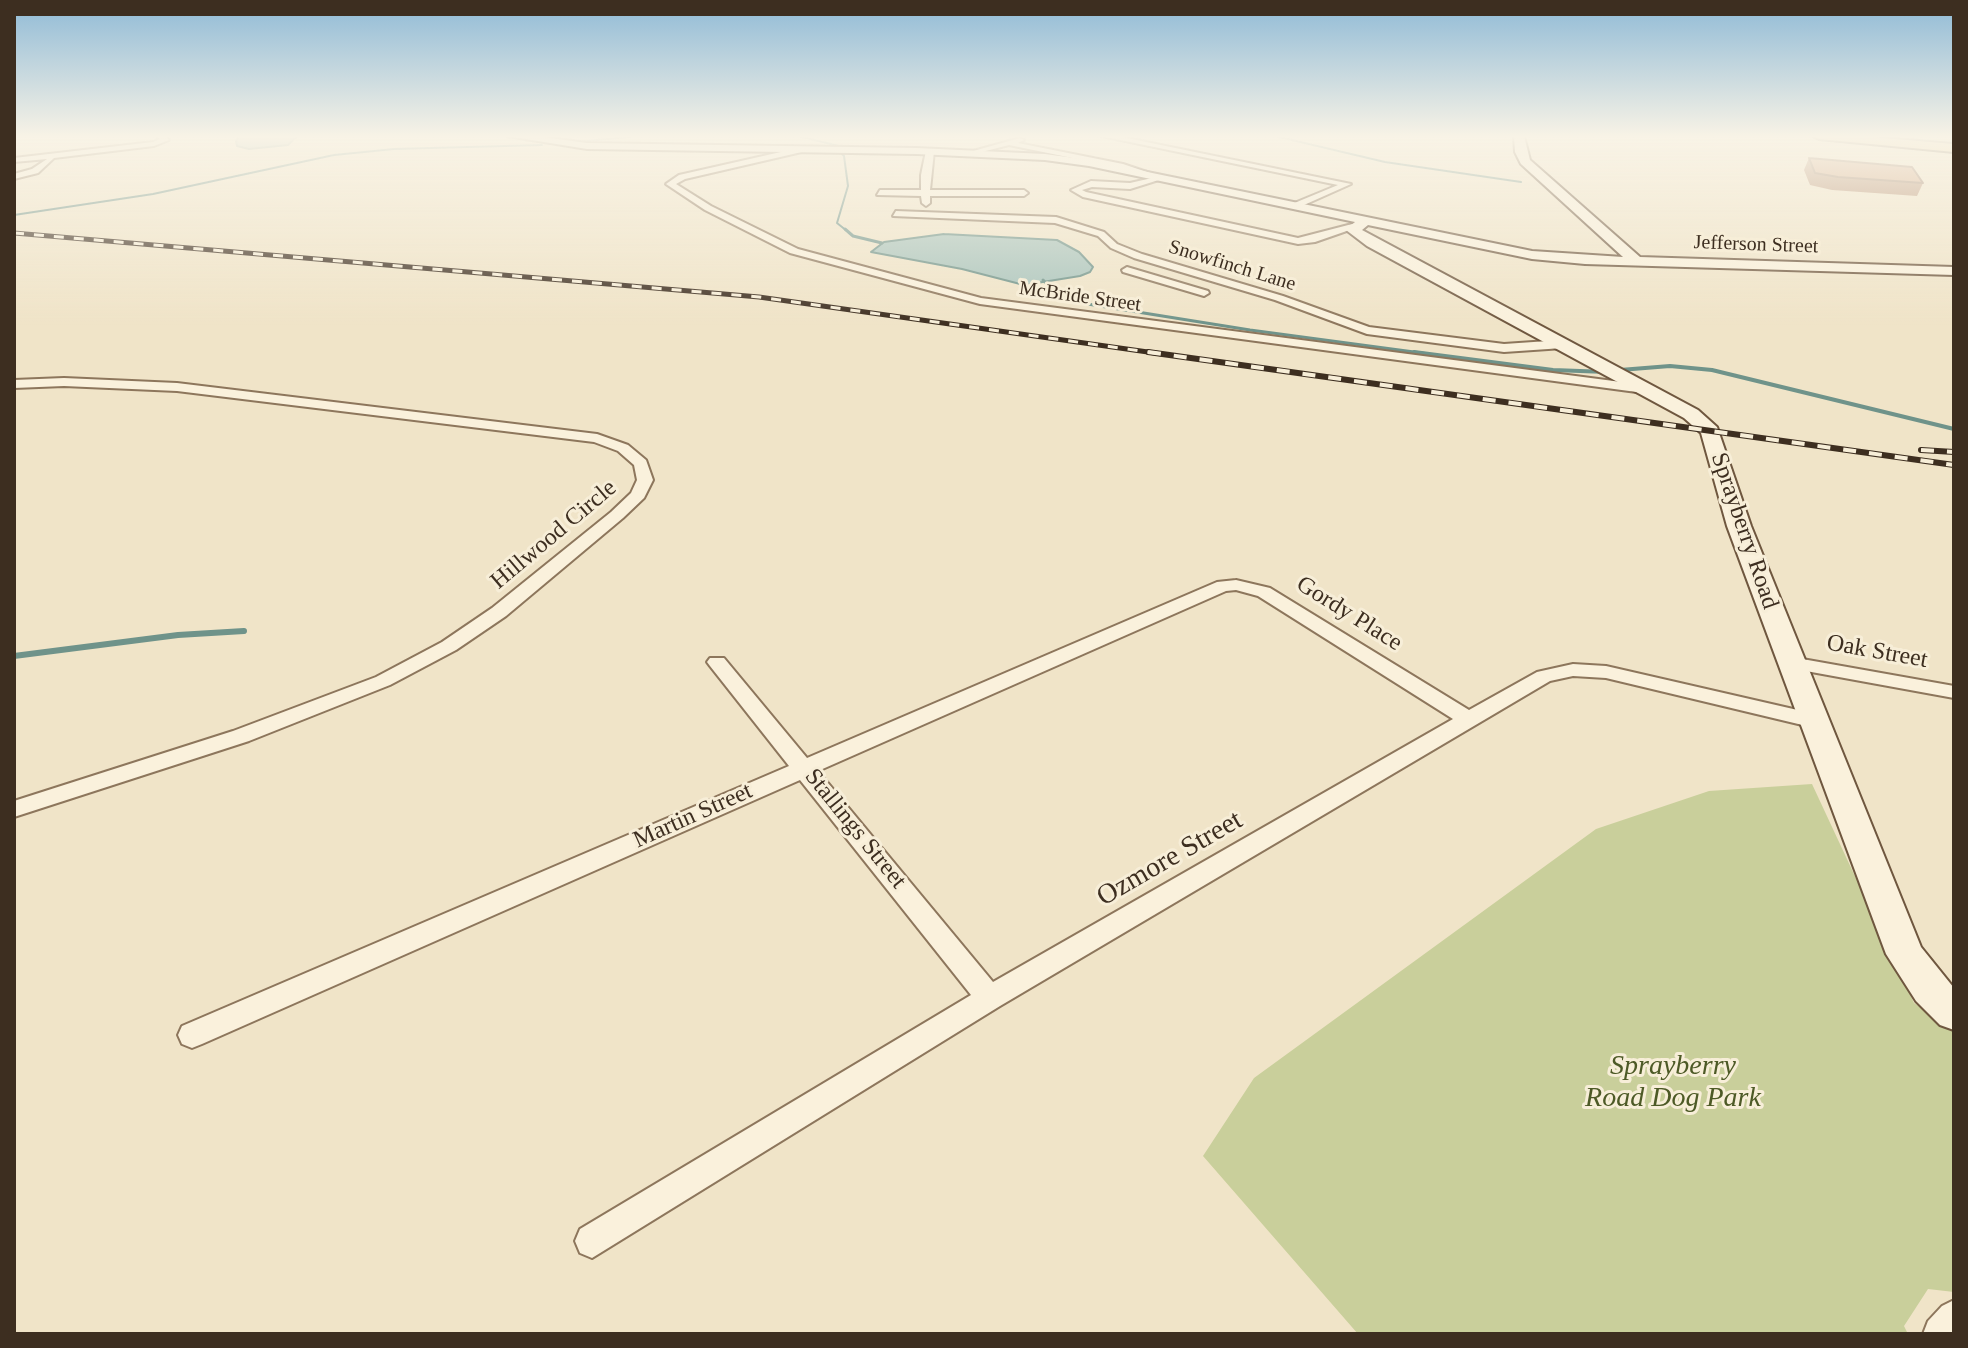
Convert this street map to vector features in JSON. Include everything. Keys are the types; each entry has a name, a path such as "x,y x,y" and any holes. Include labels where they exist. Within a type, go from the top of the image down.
{"street":[{"name":"McBride Street","path":"694,199 794,251 980,301 1644,389"},
{"path":"925,214 926,199"},
{"path":"1104,199 1275,238 1306,241 1360,224"},
{"name":"Jefferson Street","path":"1261,199 1360,224 1532,255 1954,271"},
{"path":"1295,206 1312,199"},
{"path":"1566,199 1636,261"},
{"name":"Snowfinch Lane","path":"896,214 1041,218 1101,234 1122,250 1279,298 1367,330 1504,348 1563,344"},
{"name":"Sprayberry Road","path":"1360,224 1353,230 1358,235 1691,414 1710,431 1739,526 1905,954 1930,990 1954,1013"},
{"path":"1127,270 1204,293"},
{"path":"1167,282 1195,272"},
{"name":"Hillwood Circle","path":"14,384 64,382 177,387 597,438 623,448 641,463 645,480 638,495 617,515 499,612 449,646 383,681 241,736 14,809"},
{"name":"Gordy Place","path":"1194,598 1223,586 1236,585 1264,592 1468,719"},
{"name":"Martin Street","path":"192,1035 1194,598"},
{"name":"Stallings Street","path":"717,662 990,998"},
{"name":"Oak Street","path":"1791,663 1954,692"},
{"name":"Ozmore Street","path":"592,1241 990,998 1544,676 1588,670 1815,721"},
{"path":"1941,1334 1954,1318"}],"green space":[{"name":"Sprayberry Road Dog Park","path":"1812,784 1914,1003 1954,1030 1954,1292 1928,1289 1904,1326 1908,1334 1358,1334 1203,1156 1254,1078 1596,829 1709,791"}],"water":[{"path":"944,234 1057,240 1079,252 1093,267 1090,272 1080,276 1024,285 962,269 871,252 884,242"}],"waterway":[{"path":"14,215 121,199"},
{"path":"844,199 837,223 847,231"},
{"path":"845,229 853,236 882,243"},
{"path":"1043,280 1056,294 1075,302 1416,352"},
{"path":"1416,352 1553,370 1607,372"},
{"path":"1416,352 1429,354"},
{"path":"1620,370 1670,366 1712,370 1954,429"},
{"path":"14,656 178,635 244,631"}],"railway":[{"path":"14,233 759,297 1162,354"},
{"path":"1148,352 1954,465"},
{"path":"1921,450 1954,452"}]}
